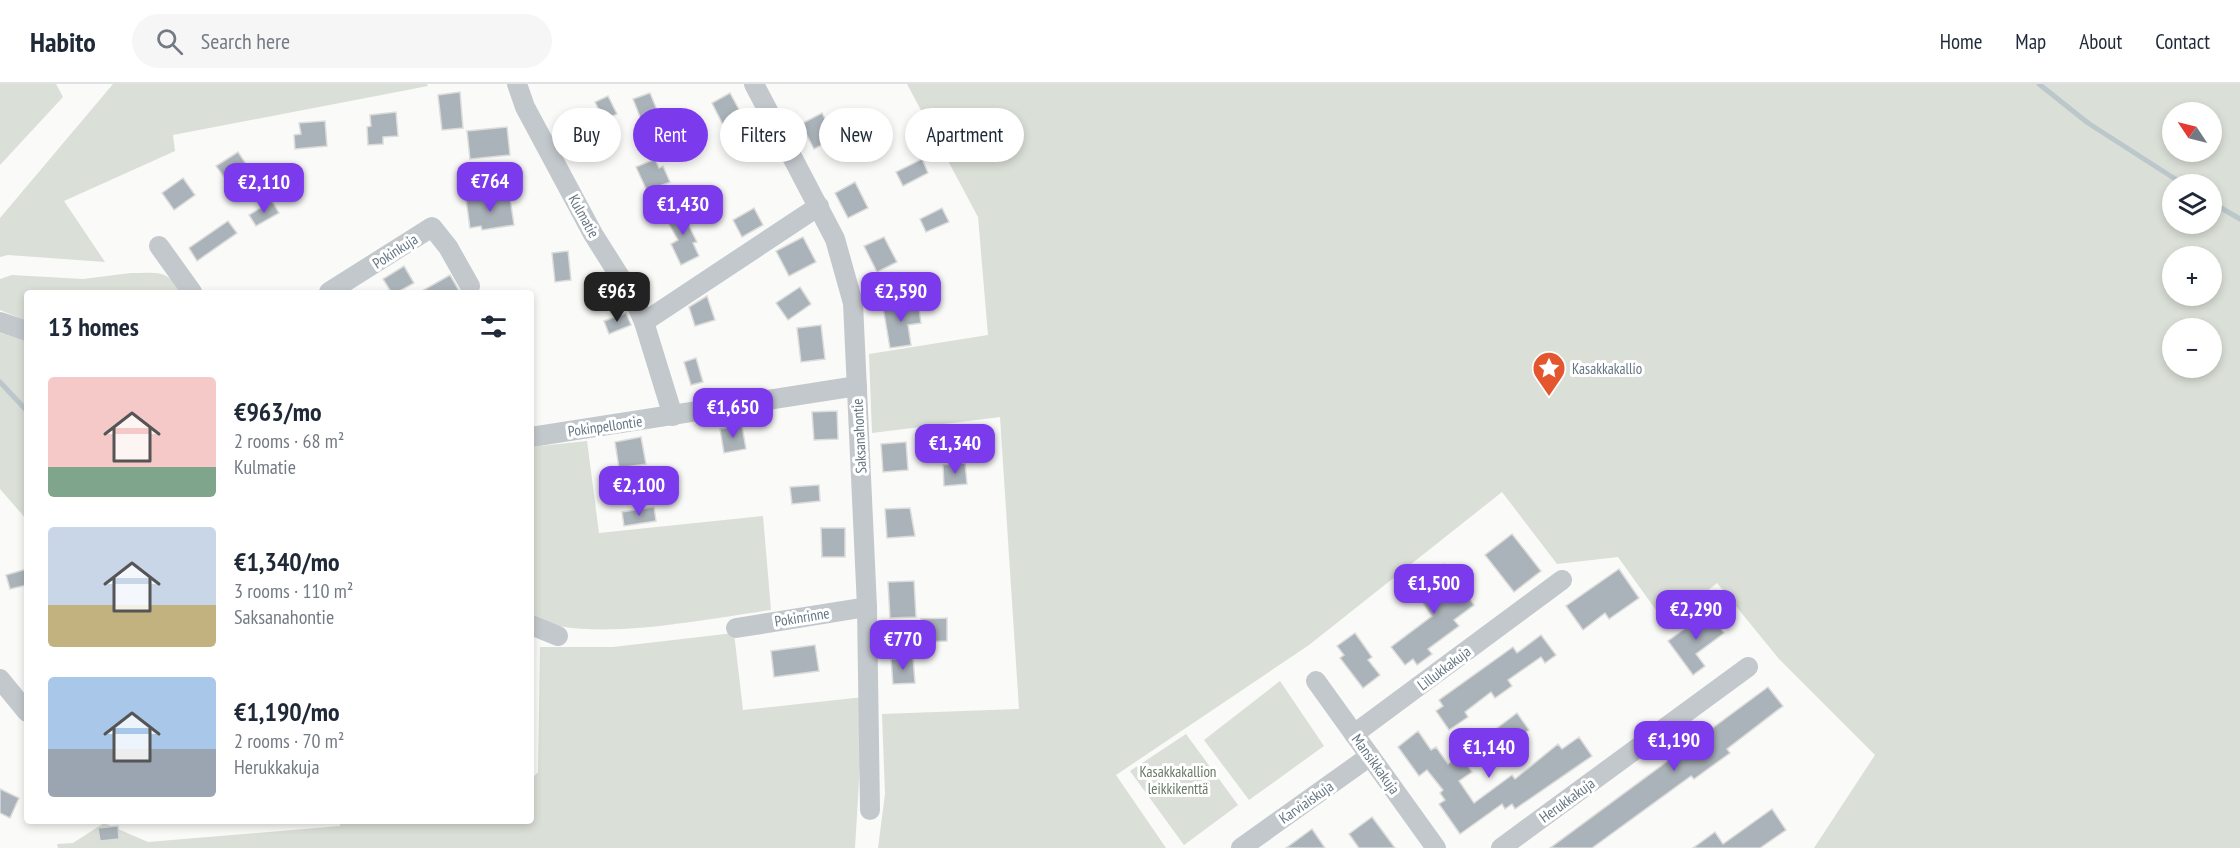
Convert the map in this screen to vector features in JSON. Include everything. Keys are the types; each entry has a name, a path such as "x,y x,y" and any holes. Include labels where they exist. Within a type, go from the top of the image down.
{"street":[{"name":"Kulmatie","path":"517,84 525,107 593,234 634,299 644,322 673,416"},
{"name":"Saksanahontie","path":"754,84 835,239 854,303 867,607 870,810"},
{"path":"644,322 819,206"},
{"name":"Pokinkuja","path":"331,290 432,227 448,247 470,286"},
{"path":"159,246 191,290"},
{"path":"0,322 24,330"},
{"name":"Pokinpellontie","path":"534,437 857,386"},
{"name":"Lillukkakuja","path":"1354,734 1562,580"},
{"name":"Pokinrinne","path":"736,628 867,607"},
{"path":"534,626 558,636"},
{"name":"Herukkakuja","path":"1502,848 1748,667"},
{"path":"0,679 24,708"},
{"name":"Mansikkakuja","path":"1316,681 1436,848"},
{"name":"Karviaiskuja","path":"1241,848 1370,756"}],"green space":[{"path":"0,84 56,84 63,97 0,165"},
{"path":"113,84 427,84 428,86 173,135 175,151 64,201 105,262 8,255 0,257 0,218"},
{"path":"907,84 2240,84 2240,848 1814,848 1875,755 1779,659 1717,583 1666,624 1618,557 1557,564 1502,492 1309,645 1116,775 1166,848 878,848 885,794 882,714 1019,709 1000,417 872,433 869,354 988,335 978,217 949,162 1024,162 1024,108 920,108"},
{"path":"131,273 161,274 171,279 180,290 24,290 24,320 0,310 0,279 12,275 83,279"},
{"path":"0,333 24,340 24,517 0,489"},
{"path":"587,441 599,533 763,516 771,610 682,623 614,629 583,629 555,625 534,618 534,447"},
{"path":"734,633 743,710 864,697 855,848 58,848 57,844 73,843 102,824 148,842 340,826 340,824 534,824 534,776 538,772 540,647 613,647"},
{"path":"1280,681 1324,746 1249,800 1204,740"},
{"name":"Kasakkakallion leikkikenttä","path":"1186,734 1238,805 1184,845 1130,771"}],"building":[{"path":"460,92 463,128 442,130 438,95"},
{"path":"650,93 656,108 637,108 633,99"},
{"path":"730,93 738,108 720,108 720,119 712,103"},
{"path":"608,96 614,108 598,108 595,102"},
{"path":"396,112 398,136 383,137 383,144 368,145 367,127 371,126 370,115"},
{"path":"819,115 819,146 814,149 807,136 807,121"},
{"path":"325,121 327,146 295,149 294,135 301,134 299,123"},
{"path":"507,127 510,155 470,159 467,131"},
{"path":"238,152 248,167 227,181 216,166"},
{"path":"648,162 656,162 659,168 663,166 670,182 647,191 636,167"},
{"path":"916,162 923,162 928,173 903,186 896,172"},
{"path":"183,178 195,195 174,210 162,193"},
{"path":"855,182 868,208 848,218 835,193"},
{"path":"493,195 493,200 510,198 514,225 482,230 481,226 470,228 466,199"},
{"path":"272,201 279,213 256,226 249,215"},
{"path":"687,207 695,221 688,224 697,242 693,243 699,256 681,265 671,244 678,240 666,219"},
{"path":"754,208 763,225 742,237 733,220"},
{"path":"942,208 949,222 926,232 920,219"},
{"path":"228,221 237,233 197,261 189,248"},
{"path":"803,237 816,262 789,276 776,251"},
{"path":"884,237 897,262 877,272 864,246"},
{"path":"568,251 571,280 555,282 552,253"},
{"path":"404,266 414,283 402,290 390,290 383,279"},
{"path":"450,275 459,290 424,290"},
{"path":"800,287 811,304 788,320 776,303"},
{"path":"707,296 715,320 695,326 689,307"},
{"path":"918,302 921,323 908,325 911,345 890,348 883,307"},
{"path":"626,313 631,325 609,334 604,321"},
{"path":"821,325 825,359 801,362 797,328"},
{"path":"696,358 703,382 691,385 684,362"},
{"path":"837,411 838,439 814,440 812,412"},
{"path":"742,426 746,449 724,453 720,429"},
{"path":"641,437 646,464 619,468 615,442"},
{"path":"906,442 908,470 883,472 881,444"},
{"path":"965,463 967,484 944,486 943,465"},
{"path":"819,485 820,501 792,504 790,487"},
{"path":"654,507 656,521 624,526 622,512"},
{"path":"910,508 915,536 887,538 885,509"},
{"path":"821,528 845,528 845,557 822,557"},
{"path":"1512,534 1541,571 1514,592 1485,555"},
{"path":"1444,564 1474,605 1454,620 1459,626 1428,649 1432,654 1417,665 1413,659 1405,665 1391,647 1432,616 1412,587"},
{"path":"1619,569 1639,598 1609,619 1605,613 1583,630 1566,606"},
{"path":"24,570 24,586 10,589 6,575"},
{"path":"914,581 916,617 890,618 888,582"},
{"path":"1709,611 1724,633 1696,654 1705,666 1693,675 1668,641"},
{"path":"947,618 947,641 922,642 921,619"},
{"path":"1355,633 1372,657 1368,660 1380,675 1363,688 1340,658 1344,655 1337,646"},
{"path":"1541,635 1556,655 1545,663 1541,657 1508,680 1512,686 1495,698 1491,692 1465,712 1468,717 1449,730 1436,711 1443,706 1439,700 1513,647 1517,653"},
{"path":"815,645 819,671 774,677 771,651"},
{"path":"913,658 915,683 893,684 891,659"},
{"path":"1768,687 1783,706 1727,749 1730,753 1694,779 1691,776 1592,848 1550,848"},
{"path":"1517,713 1529,730 1508,746 1496,729"},
{"path":"1418,731 1431,750 1436,747 1448,764 1460,755 1472,772 1459,781 1474,803 1512,775 1515,779 1558,744 1562,749 1579,737 1592,756 1515,809 1512,804 1505,809 1502,804 1460,834 1439,804 1445,800 1440,793 1443,790 1427,770 1419,776 1398,747"},
{"path":"0,789 19,798 10,818 0,813"},
{"path":"1772,809 1786,830 1760,848 1693,848 1715,832 1723,844"},
{"path":"1372,817 1395,848 1359,848 1349,834"},
{"path":"118,826 119,839 100,841 98,828"},
{"path":"1312,829 1325,848 1286,848"}],"waterway":[{"path":"2039,84 2088,123 2167,174"},
{"path":"2222,208 2240,219"},
{"path":"0,382 24,408"}],"place":[{"name":"Kasakkakallio","path":"1549,397"}]}
